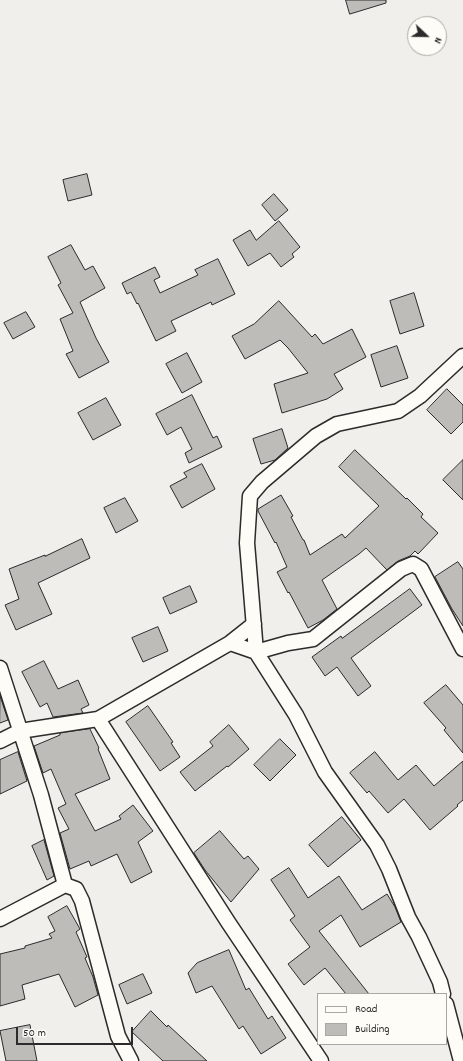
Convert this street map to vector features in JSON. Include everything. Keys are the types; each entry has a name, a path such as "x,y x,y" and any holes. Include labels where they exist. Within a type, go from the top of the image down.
{"street":[{"path":"444,993 419,937 408,918 377,845 325,772 296,715 256,652 247,543 250,496 262,482 316,436 337,424 398,411 420,396 463,356"},
{"path":"230,643 256,652 288,643 313,639 401,569 413,564 421,569 463,649"},
{"path":"0,741 20,731 98,719 230,643 254,624"},
{"path":"0,668 41,795 65,885"},
{"path":"98,719 228,922 321,1061"},
{"path":"0,919 65,885 76,889 82,900 118,1036 131,1061"},
{"path":"447,1008 460,1061"}],"building":[{"path":"346,0 386,0 386,3 350,14"},
{"path":"87,174 92,195 68,201 63,180"},
{"path":"274,194 288,210 275,221 262,205"},
{"path":"279,221 300,247 292,254 294,257 281,267 270,253 248,266 233,240 250,230 256,240"},
{"path":"71,245 85,270 93,266 105,288 80,302 96,338 109,362 79,378 66,354 73,351 60,319 73,313 58,285 61,283 48,257"},
{"path":"218,259 235,294 212,305 211,302 171,321 176,331 156,341 138,303 137,304 131,292 127,294 122,283 155,267 160,277 154,280 160,293 198,275 195,270"},
{"path":"414,293 424,326 400,334 390,301"},
{"path":"279,301 312,337 315,334 323,344 352,329 366,357 334,374 343,389 327,399 282,413 274,384 308,373 280,340 245,359 232,336 254,324"},
{"path":"26,312 35,327 13,339 4,323"},
{"path":"397,346 408,378 381,387 371,355"},
{"path":"187,353 202,382 182,393 166,364"},
{"path":"447,389 463,405 463,422 451,434 427,410"},
{"path":"192,395 213,438 217,436 222,447 189,463 185,453 192,449 181,427 167,435 156,414"},
{"path":"106,398 121,425 93,440 78,413"},
{"path":"282,429 288,448 275,460 261,464 253,439"},
{"path":"355,450 423,514 421,517 438,533 418,554 415,551 410,556 398,561 387,570 366,548 322,580 337,609 323,620 308,628 277,572 287,567 276,542 275,543 258,509 281,495 293,516 291,517 304,540 310,555 342,534 345,538 379,506 339,467"},
{"path":"463,460 463,500 443,480"},
{"path":"202,464 215,489 182,508 170,486 187,477 184,473"},
{"path":"125,498 138,521 116,533 104,508"},
{"path":"82,539 90,558 38,583 52,614 16,630 5,605 19,599 9,569 45,556"},
{"path":"458,562 463,569 463,626 435,577"},
{"path":"190,586 197,602 170,614 163,598"},
{"path":"410,589 422,605 351,658 371,686 358,696 337,667 325,676 312,657 341,636 342,638"},
{"path":"158,627 168,651 143,662 132,638"},
{"path":"44,661 58,689 78,680 89,705 81,709 83,713 53,717 47,703 40,707 22,672"},
{"path":"446,685 463,705 463,753 444,730 446,728 424,703"},
{"path":"0,696 8,720 0,723"},
{"path":"148,706 173,742 171,743 180,757 160,771 126,722"},
{"path":"229,725 249,749 228,767 227,766 195,791 180,772 213,746 210,742"},
{"path":"90,729 99,748 98,749 110,779 75,794 95,831 121,819 119,816 133,805 153,831 138,842 152,872 131,883 117,854 91,866 89,861 70,869 60,833 69,829 58,808 66,804 51,769 43,773 34,746 60,735 60,733"},
{"path":"280,739 296,755 270,781 254,765"},
{"path":"18,752 27,781 0,794 0,760"},
{"path":"375,752 398,780 416,765 434,786 463,761 463,800 430,830 404,799 388,813 369,791 367,793 350,773"},
{"path":"342,817 361,840 328,867 309,845"},
{"path":"220,831 244,859 248,856 259,869 231,902 205,870 194,853"},
{"path":"44,840 54,876 47,880 32,846"},
{"path":"289,868 308,898 339,876 362,910 387,894 395,907 401,922 360,947 341,915 319,931 368,993 345,993 325,968 304,985 288,964 310,947 290,920 295,916 271,880"},
{"path":"67,906 80,929 76,932 87,957 85,958 93,977 98,995 75,1007 59,974 22,985 25,999 0,1006 0,954 25,948 25,946 52,938 49,934 55,931 48,917"},
{"path":"229,950 246,990 249,988 268,1019 272,1016 286,1038 261,1054 243,1026 239,1029 212,986 196,993 188,973 197,963"},
{"path":"143,974 152,993 127,1004 119,985"},
{"path":"151,1011 167,1027 168,1025 207,1061 163,1061 132,1032"},
{"path":"30,1025 37,1061 6,1061 0,1031"}]}
